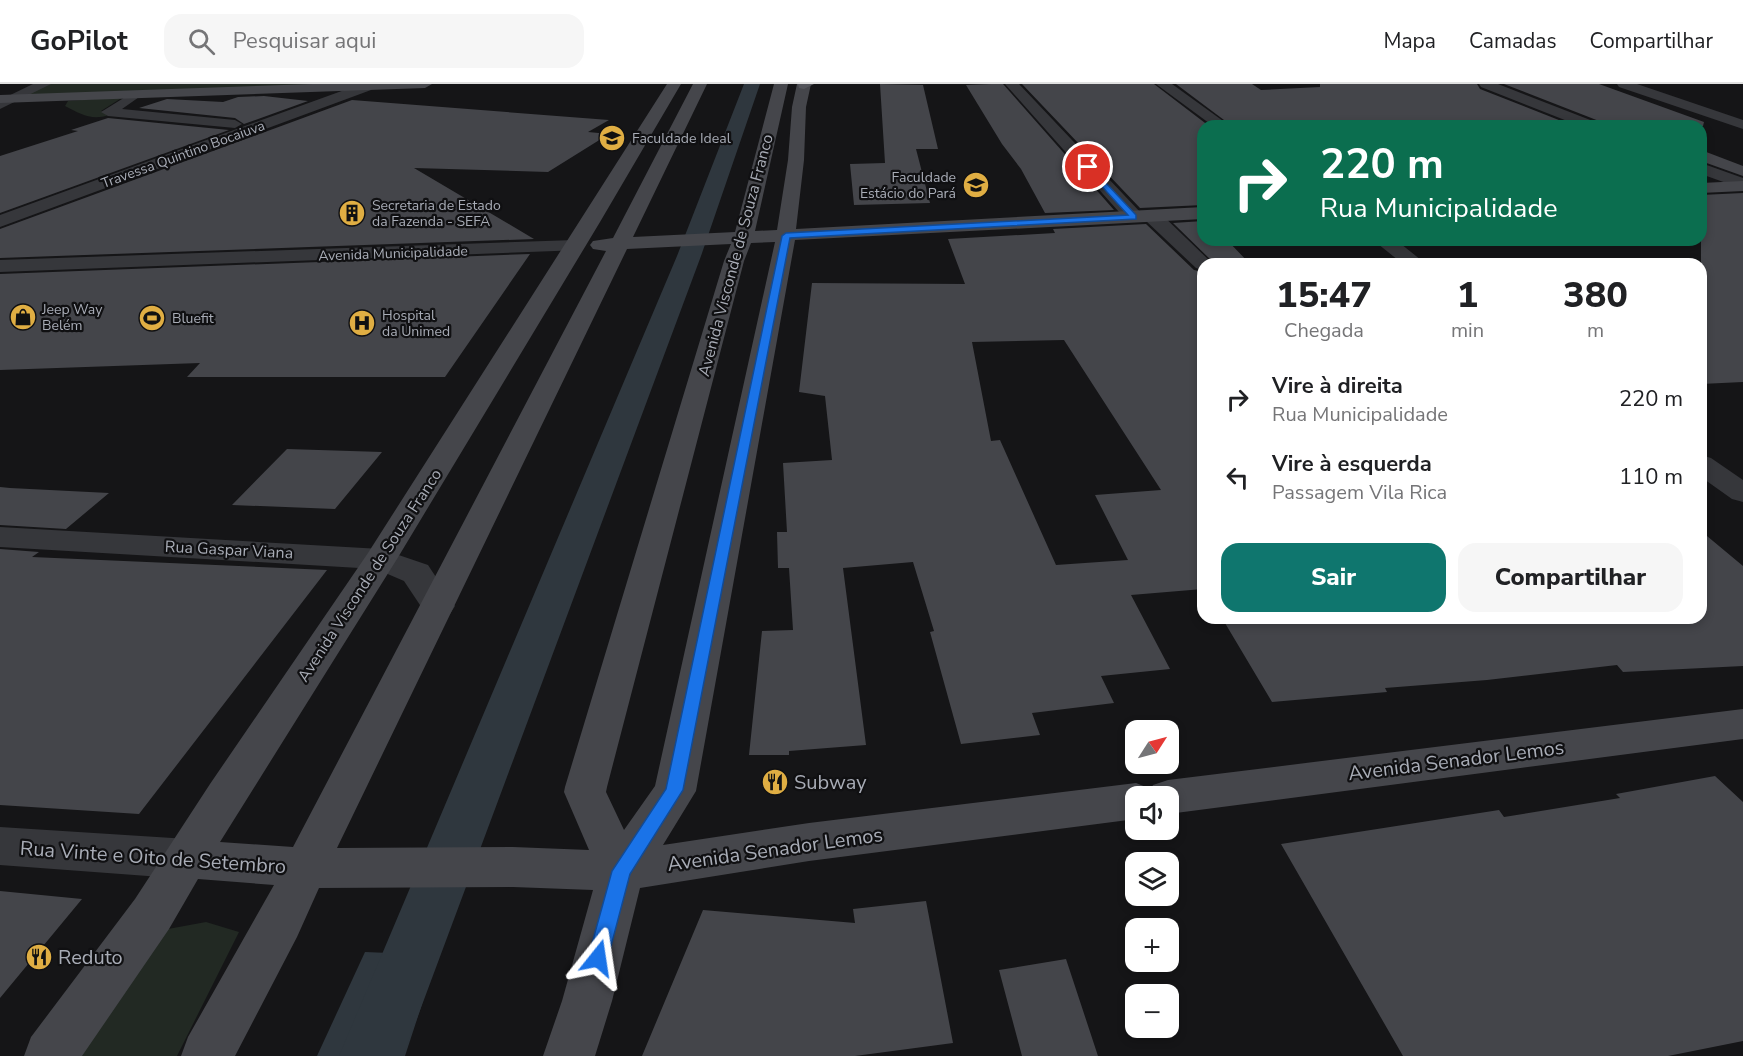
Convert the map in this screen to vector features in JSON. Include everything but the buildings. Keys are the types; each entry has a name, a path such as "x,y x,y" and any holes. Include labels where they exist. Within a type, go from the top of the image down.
{"main road":[{"path":"0,99 425,84"},
{"name":"Avenida Visconde de Souza Franco","path":"50,1056 152,914 225,796 381,559 674,84"},
{"path":"207,1056 280,922 335,805 438,606 700,84"},
{"name":"Avenida Visconde de Souza Franco","path":"621,871 585,792 731,273 733,239 769,132 781,84"},
{"name":"Avenida Visconde de Souza Franco","path":"568,1056 587,1001 621,871 675,790 786,236 796,160 799,107 805,84"},
{"path":"769,132 796,160"},
{"path":"1707,188 1743,185"},
{"name":"Avenida Municipalidade","path":"575,246 1197,213"},
{"name":"Avenida Senador Lemos","path":"1179,796 1743,724"},
{"name":"Avenida Senador Lemos","path":"305,868 513,867 621,871 809,842 1125,802"},
{"name":"Rua Vinte e Oito de Setembro","path":"188,859 305,868"}],"street":[{"path":"0,105 44,84"},
{"path":"1012,84 1143,217 1197,259"},
{"path":"1163,84 1214,120"},
{"path":"1486,84 1578,120"},
{"path":"1624,84 1743,125"},
{"name":"Travessa Quintino Bocaiuva","path":"0,221 366,87"},
{"path":"135,95 108,112 235,124"},
{"path":"1707,170 1743,185"},
{"name":"Avenida Municipalidade","path":"0,266 575,246"},
{"path":"1391,246 1408,258"},
{"path":"1707,468 1743,493"},
{"name":"Rua Gaspar Viana","path":"0,537 381,559 416,573 438,606"},
{"name":"Rua Vinte e Oito de Setembro","path":"0,846 188,859"}],"shaded area":[{"path":"48,84 378,84 25,96"},
{"path":"123,97 101,111 109,115 103,117 86,116 65,106 68,101"},
{"path":"206,922 239,932 177,1056 70,1056 168,929"},
{"path":"365,952 438,955 405,1056 317,1056"}],"waterway":[{"path":"371,1056 689,256 752,84"}],"place":[{"name":"Faculdade Ideal","path":"612,138"},
{"name":"Faculdade Estácio do Pará","path":"976,185"},
{"name":"Secretaria de Estado da Fazenda - SEFA","path":"352,213"},
{"name":"Jeep Way Belém","path":"23,317"},
{"name":"Bluefit","path":"152,318"},
{"name":"Hospital da Unimed","path":"362,323"},
{"name":"Subway","path":"775,782"},
{"name":"Reduto","path":"39,957"}],"route":[{"path":"598,958 621,871 675,790 786,236 1134,217 1088,167"}]}
